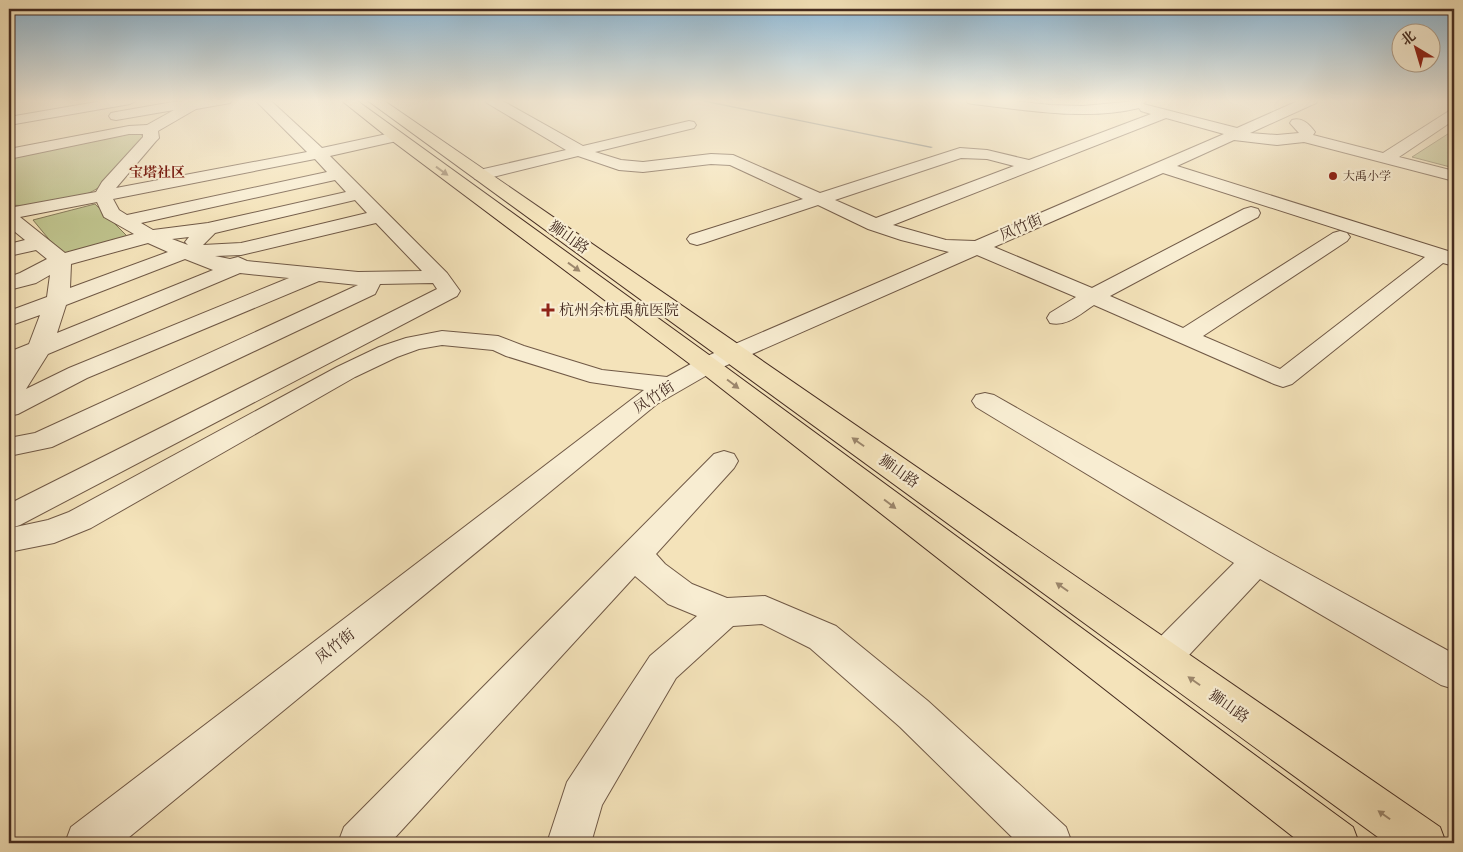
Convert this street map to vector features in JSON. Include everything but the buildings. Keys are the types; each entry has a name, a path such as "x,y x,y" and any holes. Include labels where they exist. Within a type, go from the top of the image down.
{"main road":[{"name":"狮山路","path":"400,140 1162,659 1424,843"},
{"name":"狮山路","path":"431,140 481,175 721,359 1337,843"}],"street":[{"path":"9,154 80,140"},
{"path":"103,196 108,186 149,140"},
{"path":"9,517 449,290 440,277 304,140"},
{"path":"9,216 383,140"},
{"path":"561,140 587,155 619,165 643,167 711,159 733,160 876,225 945,246 975,247 1008,259 1283,379 1450,255"},
{"path":"481,175 628,140"},
{"path":"876,225 1096,140"},
{"name":"凤竹街","path":"87,843 648,398 721,359 1223,140"},
{"path":"1311,140 1454,176"},
{"path":"1386,158 1414,140"},
{"path":"697,238 960,152 980,152 998,155 1030,165"},
{"path":"1162,167 1450,255"},
{"path":"124,221 339,174"},
{"path":"1226,178 1450,255"},
{"path":"9,284 28,278 61,260 150,236 208,229 359,194"},
{"path":"103,196 111,213 124,221 150,236 215,264 380,216"},
{"path":"1058,318 1092,297 1250,213"},
{"path":"9,216 61,260"},
{"path":"9,319 185,252 208,229"},
{"path":"1185,337 1340,237"},
{"path":"9,250 40,243"},
{"path":"9,361 212,278 240,258 317,274 372,278 440,277"},
{"path":"9,395 39,349 59,294 61,260"},
{"path":"9,408 78,373 317,274"},
{"path":"9,446 42,441 367,289 372,278"},
{"path":"9,540 54,531 80,520 346,372 388,352 414,344 442,338 498,343 515,351 599,377 672,385"},
{"path":"985,401 1257,561 1454,673"},
{"path":"360,843 724,461"},
{"path":"636,554 653,573 680,594 725,612 765,610 823,637 914,714 1050,843"},
{"path":"1162,659 1257,561"},
{"path":"569,843 582,797 663,667 725,612"}],"green space":[{"path":"92,140 142,140 112,175 93,191 70,200 44,204 9,205 9,156"},
{"path":"1439,140 1454,140 1454,168 1412,157"},
{"path":"95,204 127,236 62,255 33,220"}],"waterway":[{"path":"895,140 931,147"}],"place":[{"name":"大禹小学","path":"1333,176"},
{"name":"杭州余杭禹航医院","path":"548,310"}],"district":[{"name":"宝塔社区","path":"157,172"}]}
